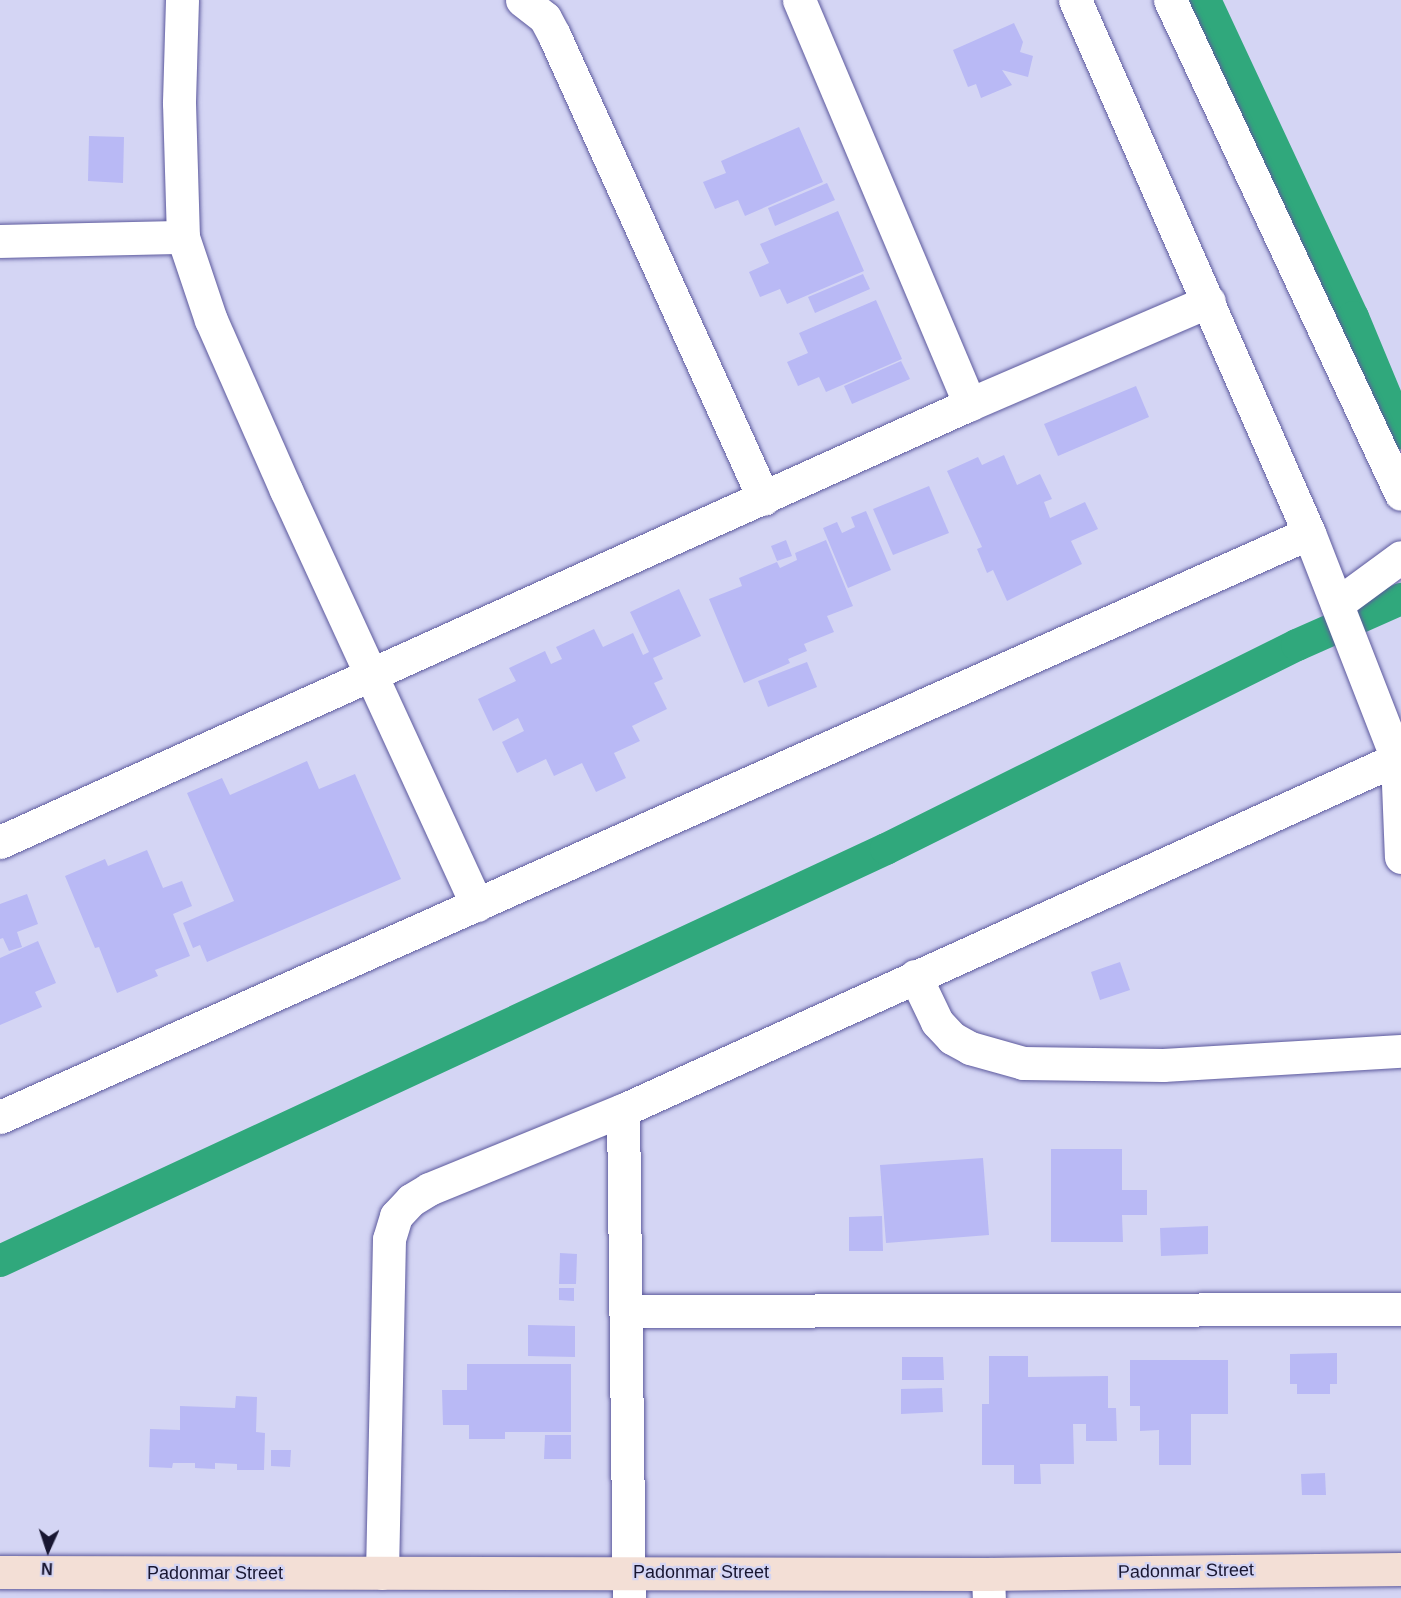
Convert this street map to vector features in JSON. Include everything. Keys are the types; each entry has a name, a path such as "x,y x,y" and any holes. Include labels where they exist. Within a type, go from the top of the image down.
{"street":[{"path":"182,0 179,103 183,237 211,320 477,905"},
{"path":"522,0 545,18 554,35 764,499"},
{"path":"799,0 970,404"},
{"path":"1075,0 1309,533 1399,758 1401,857"},
{"path":"1170,0 1401,494"},
{"path":"0,241 183,237"},
{"path":"0,842 764,499 970,404 1209,301"},
{"path":"0,1117 1309,533"},
{"path":"1343,620 1401,557"},
{"path":"382,1573 389,1239 396,1216 411,1200 429,1189 623,1110 1399,758"},
{"path":"915,976 937,1022 952,1038 970,1047 1023,1063 1163,1065 1401,1051"},
{"path":"623,1110 629,1585"},
{"path":"627,1311 1401,1309"},
{"name":"Padonmar Street","path":"0,1572 382,1573 629,1585 988,1586 1401,1569"}],"building":[{"path":"1014,23 1023,42 1020,52 1033,56 1028,77 1002,70 1012,85 981,98 976,84 968,87 953,50"},
{"path":"799,127 823,182 745,216 738,200 715,209 703,182 726,173 721,161"},
{"path":"89,136 124,137 123,183 88,181"},
{"path":"827,183 835,200 775,226 768,208"},
{"path":"838,211 864,271 787,304 780,289 760,297 749,272 769,263 760,244"},
{"path":"863,274 870,289 815,313 808,297"},
{"path":"876,300 902,359 826,392 819,377 798,386 787,362 808,353 799,333"},
{"path":"901,361 910,379 852,404 844,386"},
{"path":"1136,386 1149,417 1058,456 1044,424"},
{"path":"1004,455 1017,485 1040,474 1052,499 1044,502 1050,518 1085,502 1098,529 1071,541 1082,564 1007,601 993,570 987,573 977,549 982,547 947,471 978,457 982,465"},
{"path":"929,486 949,533 893,555 873,509"},
{"path":"866,511 891,570 848,588 823,528 837,522 842,533 855,527 851,517"},
{"path":"786,540 792,556 777,561 771,546"},
{"path":"826,540 853,606 827,616 834,632 804,644 807,651 788,659 790,663 744,683 709,599 742,586 739,578 777,562 780,568 797,560 795,553"},
{"path":"679,589 701,636 653,658 663,679 654,683 667,709 632,726 640,741 614,753 626,778 596,792 582,763 554,776 546,759 517,773 502,742 524,731 518,718 493,731 478,699 516,681 509,668 545,651 551,664 562,659 556,647 594,629 603,647 633,633 643,655 649,652 630,612"},
{"path":"807,662 817,687 768,707 758,681"},
{"path":"307,761 319,789 355,774 401,879 207,962 200,945 193,948 183,923 234,901 187,793 222,778 230,795"},
{"path":"147,850 163,888 182,881 192,906 173,914 190,956 155,970 158,976 117,993 99,947 95,948 65,876 105,859 108,866"},
{"path":"27,894 38,924 17,932 22,947 9,951 3,938 0,939 0,904"},
{"path":"38,941 56,983 35,992 42,1007 0,1025 0,958"},
{"path":"1120,962 1130,990 1100,1000 1091,972"},
{"path":"1051,1149 1122,1149 1122,1190 1147,1190 1147,1215 1122,1215 1123,1242 1051,1242"},
{"path":"983,1158 989,1235 886,1243 880,1165"},
{"path":"882,1216 883,1251 849,1251 849,1217"},
{"path":"1208,1226 1208,1254 1161,1256 1160,1228"},
{"path":"560,1253 577,1254 576,1284 559,1284"},
{"path":"559,1288 574,1288 574,1301 559,1300"},
{"path":"528,1325 575,1326 575,1357 528,1356"},
{"path":"1337,1353 1337,1384 1330,1384 1330,1394 1297,1394 1297,1384 1290,1384 1290,1354"},
{"path":"989,1356 1028,1356 1028,1377 1108,1376 1108,1408 1116,1408 1117,1441 1086,1441 1086,1424 1073,1424 1074,1464 1040,1464 1041,1484 1014,1484 1014,1465 982,1465 982,1404 989,1404"},
{"path":"902,1357 943,1357 944,1380 902,1380"},
{"path":"1130,1360 1228,1360 1228,1414 1191,1414 1191,1465 1159,1465 1159,1430 1140,1431 1140,1406 1130,1406"},
{"path":"467,1364 571,1364 571,1432 505,1432 505,1439 469,1439 469,1425 443,1425 442,1390 467,1390"},
{"path":"942,1388 943,1412 901,1414 901,1389"},
{"path":"236,1396 257,1397 256,1432 265,1433 264,1470 237,1470 237,1464 215,1463 215,1469 195,1468 195,1463 173,1463 172,1468 149,1467 150,1429 180,1430 180,1406 235,1408"},
{"path":"545,1435 571,1435 571,1459 544,1459"},
{"path":"271,1450 291,1450 290,1467 271,1466"},
{"path":"1325,1473 1326,1495 1302,1495 1301,1474"}],"waterway":[{"path":"1205,0 1353,317 1401,433"},
{"path":"0,1261 886,849 1297,645 1401,599"}]}
